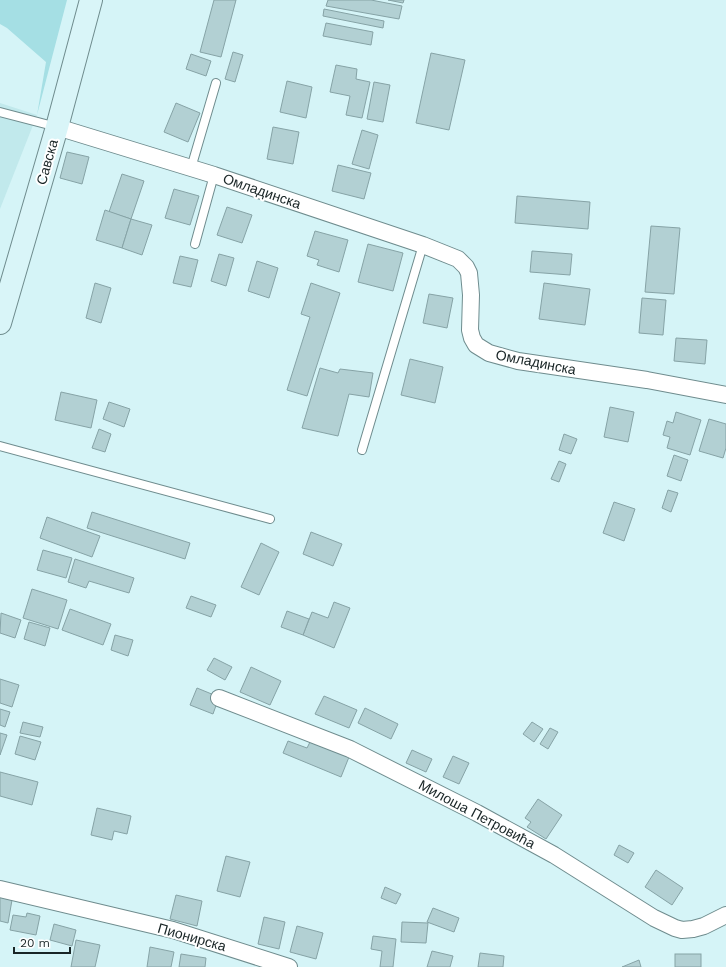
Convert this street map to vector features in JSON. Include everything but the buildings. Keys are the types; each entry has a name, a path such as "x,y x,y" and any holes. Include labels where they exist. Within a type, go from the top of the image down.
{"street":[{"name":"Савска","path":"0,323 57,127 91,0"},
{"name":"Омладинска","path":"57,127 214,175 423,245 458,259 466,267 470,281 471,334 476,345 490,353 518,361 647,380 726,395"},
{"name":"Милоша Петровића","path":"219,698 350,749 470,809 554,855 654,918 675,928 682,930 693,929 704,926 726,915"},
{"name":"Пионирска","path":"0,889 173,930 289,967"}],"lane":[{"path":"191,168 216,83"},
{"path":"0,112 57,127"},
{"name":"Омладинска","path":"194,244 214,175"},
{"path":"362,450 423,245"},
{"path":"0,446 270,519"}],"shaded area":[{"path":"0,0 67,0 37,115 46,62 7,28 0,24"},
{"path":"0,103 37,115 0,209"}]}
